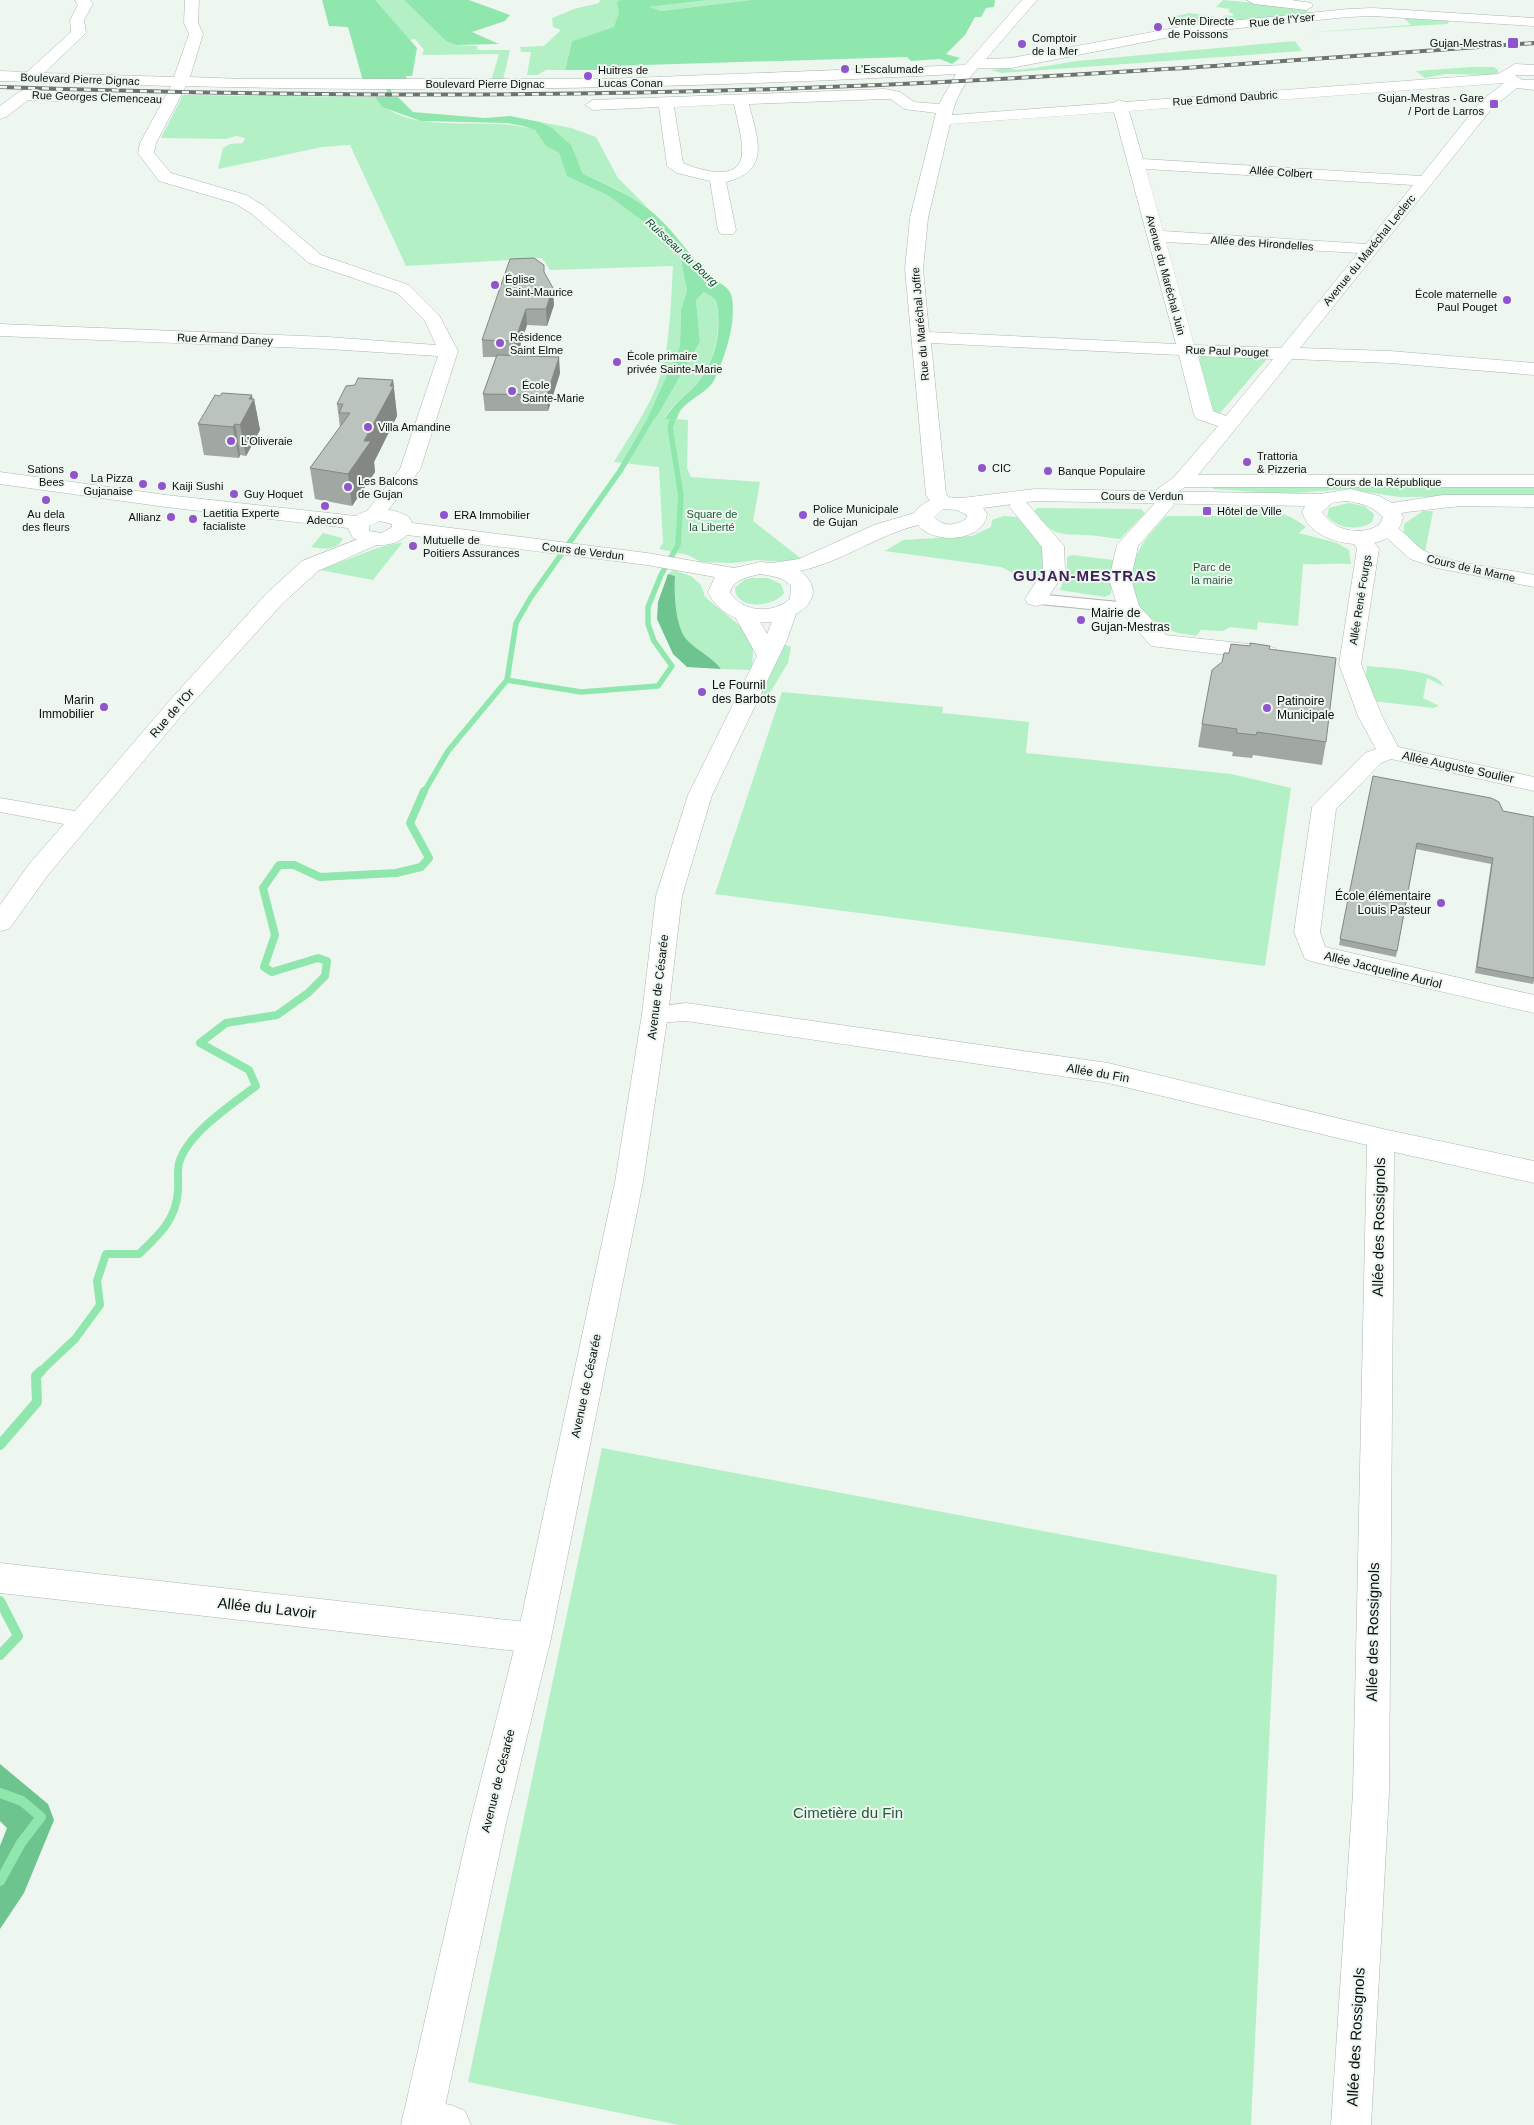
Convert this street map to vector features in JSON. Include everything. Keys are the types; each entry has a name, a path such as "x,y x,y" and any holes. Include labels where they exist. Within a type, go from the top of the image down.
{"street":[{"path":"31,78 79,33 77,20 86,4 82,0"},
{"path":"0,478 166,502 369,526 410,470 449,351 433,319 403,289 316,259 258,210 240,199 165,177 146,153 148,143 180,83 196,34 191,23 192,0"},
{"name":"Rue du Maréchal Joffre","path":"961,508 936,495 914,269 919,218 944,114 961,78 1030,0"},
{"path":"1254,0 1323,8"},
{"name":"Rue de l'Yser","path":"972,67 1011,63 1191,29 1323,8 1534,22"},
{"name":"Boulevard Pierre Dignac","path":"0,76 180,83 566,84 865,75 972,67"},
{"name":"Rue Edmond Daubric","path":"1511,80 1506,74 1510,70 1534,70"},
{"name":"Rue Edmond Daubric","path":"593,105 741,100 815,95 886,94 895,95 910,106 944,114 1511,80 1534,85"},
{"name":"Avenue du Maréchal Leclerc","path":"1230,423 1487,104 1511,80"},
{"name":"Rue Georges Clemenceau","path":"0,114 24,95 73,96"},
{"name":"Rue Georges Clemenceau","path":"151,99 171,100"},
{"path":"666,102 675,166 692,174 717,177 728,176 743,169 750,161 750,150 741,100"},
{"name":"Avenue du Maréchal Juin","path":"1119,105 1204,415 1230,423"},
{"name":"Allée Colbert","path":"1136,163 1425,181"},
{"path":"717,177 727,230"},
{"name":"Allée des Hirondelles","path":"1154,236 1370,249"},
{"name":"Rue Armand Daney","path":"0,330 328,343 449,351"},
{"name":"Rue Paul Pouget","path":"920,337 1186,350 1390,357 1534,369"},
{"path":"1230,423 1195,483 1161,500 1128,546 1120,579 1129,608 1159,641 1284,656"},
{"path":"400,523 412,480 410,470"},
{"name":"Cours de la République","path":"1195,483 1534,481"},
{"name":"Cours de Verdun","path":"961,508 1161,500 1195,483 1317,510"},
{"name":"Cours de Verdun","path":"961,508 1035,495 1161,500 1317,510"},
{"name":"Cours de la Marne","path":"1317,510 1338,496 1357,496 1381,504 1389,520 1417,555 1436,562 1534,582"},
{"name":"Cours de la République","path":"1360,537 1370,536 1409,504 1534,501"},
{"path":"1019,506 1053,546 1054,571 1036,599 1129,608"},
{"path":"774,570 794,568 817,562 875,533 928,522 957,531 972,526 961,508 929,508 928,522"},
{"path":"1317,510 1332,532 1360,537"},
{"name":"Cours de Verdun","path":"369,526 387,515 400,523 551,547 648,559 682,566 726,581"},
{"path":"803,586 827,569 881,542 928,522"},
{"name":"Rue de l'Or","path":"0,923 39,869 179,704 275,598 310,566 369,526"},
{"name":"Allée René Fourgs","path":"1340,663 1367,560 1368,549 1360,537"},
{"path":"760,568 774,570 797,579 803,586 802,600 786,611 758,615 744,613 723,603 719,595 726,581 760,568"},
{"name":"Avenue de Césarée","path":"431,2123 488,1823 534,1638 629,1182 655,1014 669,896 700,795 776,640 781,620 786,611"},
{"path":"744,613 768,656"},
{"name":"Allée Auguste Soulier","path":"1340,663 1389,752 1534,784"},
{"name":"Allée Jacqueline Auriol","path":"1389,752 1372,758 1324,807 1307,932 1314,953 1534,1004"},
{"path":"0,805 81,820"},
{"name":"Allée du Fin","path":"655,1014 686,1012 1108,1073 1383,1139 1534,1172"},
{"name":"Allée des Rossignols","path":"1351,2125 1371,1793 1380,1148 1383,1139"},
{"name":"Allée du Lavoir","path":"10,1579 534,1638"}],"green space":[{"path":"361,0 404,0 446,41 456,45 477,46 477,50 510,50 503,80 491,81 499,54 422,55 424,50 415,39 410,40"},
{"path":"600,0 620,0 618,2 619,13 615,27 572,41 565,70 546,70 537,75 527,75 531,52 521,52 520,47 544,46 561,30 553,27 552,18 574,9 599,3"},
{"path":"708,0 751,0 661,11 648,7"},
{"path":"1223,0 1298,7 1307,10 1307,13 1189,26 1171,17 1190,13 1222,18 1225,15 1232,16 1234,14 1228,12 1230,9 1216,7"},
{"path":"1404,18 1450,21 1447,24 1300,33 1411,25"},
{"path":"1295,41 1302,51 1002,73 990,70 1009,68 1016,70 1077,61"},
{"path":"1494,67 1498,70 1498,73 1494,75 1445,74 1425,78 1416,71"},
{"name":"Square de la Liberté","path":"183,95 375,97 389,110 407,118 427,122 495,124 535,130 546,146 559,153 568,176 607,195 679,251 687,290 681,310 680,346 648,417 656,418 700,342 696,300 704,292 716,300 718,312 717,336 711,359 699,381 674,405 665,418 688,420 687,468 691,477 760,482 753,521 803,560 787,562 756,560 733,563 701,562 688,555 659,549 663,543 659,467 614,462 645,410 660,377 668,337 673,266 550,270 542,258 406,266 350,145 322,147 218,169 223,148 230,144 243,143 245,138 236,136 226,139 161,138"},
{"path":"540,122 571,128 596,137 618,178 648,208 617,189 583,174 567,144 556,132"},
{"path":"1206,355 1265,357 1266,360 1220,413 1209,411 1198,358"},
{"path":"1213,487 1534,487 1534,496 1400,497 1345,489 1286,494 1213,489"},
{"path":"1348,503 1364,506 1374,514 1372,522 1361,527 1349,527 1337,524 1327,516 1329,508"},
{"name":"Parc de la mairie","path":"1246,507 1284,514 1306,527 1299,533 1337,543 1349,550 1351,564 1303,564 1298,626 1258,622 1257,630 1230,627 1223,631 1201,630 1196,636 1173,631 1157,623 1147,615 1134,595 1132,571 1142,545 1166,516 1234,516 1235,510"},
{"path":"1037,508 1141,509 1145,513 1120,539 1056,532 1046,525 1034,512"},
{"path":"1423,511 1433,511 1425,552 1406,538 1404,529 1404,524"},
{"path":"1004,516 1017,517 1042,545 1044,568 1035,580 1030,582 1001,567 885,551 903,540 972,536 991,527 992,520"},
{"path":"323,533 342,538 342,540 332,548 311,547"},
{"path":"403,542 373,580 320,570 377,548"},
{"path":"1072,555 1113,560 1111,594 1105,597 1060,590 1067,569 1067,557"},
{"path":"673,570 691,576 701,585 705,597 739,625 751,640 753,651 752,670 721,669 688,641 680,628 678,619 675,601 675,576 668,574"},
{"path":"768,578 781,584 784,593 779,598 765,604 748,603 741,600 735,588 744,580"},
{"path":"782,643 791,647 788,663 766,699 756,702"},
{"path":"1367,666 1410,670 1432,676 1439,680 1443,686 1427,678 1423,698 1439,706 1433,708 1373,701 1365,681"},
{"path":"782,692 943,707 942,713 1029,722 1026,753 1231,774 1291,788 1265,966 715,894"},
{"name":"Cimetière du Fin","path":"602,1448 1277,1575 1251,2125 679,2125 468,2082"}],"shaded area":[{"path":"668,574 675,576 676,610 680,628 692,645 721,669 687,667 673,654 657,619 658,602"},
{"path":"0,1764 48,1804 54,1820 24,1893 0,1929 0,1846 7,1828 0,1821"}],"water":[{"path":"322,0 375,0 417,48 412,76 406,76 407,81 363,81 348,27 329,26"},
{"path":"404,0 469,0 510,15 505,21 472,32 499,44 456,45 446,41"},
{"path":"620,0 708,0 649,7 661,11 751,0 995,0 994,7 986,8 981,17 975,17 965,35 946,54 960,58 952,64 940,59 911,61 907,57 611,66 611,70 565,70 572,41 614,27 619,13 617,2"},
{"path":"375,97 398,97 413,112 485,118 510,116 540,122 552,128 571,145 583,174 624,193 656,215 703,269 731,294 733,318 729,338 716,376 708,388 684,407 677,419 665,419 674,406 699,381 715,348 718,324 716,300 704,292 696,300 700,342 656,418 648,417 680,346 681,310 687,290 679,251 607,195 567,176 559,153 546,146 535,130 507,123 421,121 382,107"}],"building":[{"path":"534,258 544,265 544,272 553,288 546,309 526,309 515,341 482,340 510,259"},
{"path":"497,355 559,357 547,395 483,394"},
{"path":"358,378 393,380 390,386 394,386 364,441 371,441 348,474 310,468 350,413 339,413 343,404 337,404 346,386 355,385"},
{"path":"222,393 252,395 249,399 254,399 240,425 235,424 233,427 198,424 215,395 220,396"},
{"name":"Patinoire Municipale","path":"1250,643 1270,646 1269,649 1336,658 1326,742 1257,732 1256,735 1236,733 1237,729 1202,724 1212,670 1222,662 1224,653 1229,653 1231,644 1250,646"},
{"name":"École élémentaire Louis Pasteur","path":"1373,776 1491,798 1499,802 1503,811 1534,817 1534,978 1477,967 1493,858 1417,843 1397,951 1340,939"}],"waterway":[{"name":"Ruisseau du Bourg","path":"388,81 390,103 394,104"},
{"path":"507,680 516,623 531,597 620,471 656,410"},
{"name":"Ruisseau du Bourg","path":"507,680 581,692 658,686 672,666 654,641 648,624 648,607 661,575 678,545 681,496 670,427 676,410"},
{"path":"424,792 448,751 507,680"},
{"path":"40,1372 75,1339 100,1305 97,1281 106,1254 139,1254 153,1240 170,1219 174,1210 177,1201 178,1168 185,1150 213,1119 256,1086 249,1070 200,1043 226,1023 277,1015 308,993 325,976 327,961 318,958 272,972 264,967 275,935 263,888 279,865 294,865 320,877 396,873 421,867 429,858 410,823 424,791"},
{"path":"0,1445 37,1402 36,1376 40,1372"},
{"name":"Ruisseau du Bourg","path":"0,1601 18,1636 0,1655"},
{"name":"Ruisseau du Bourg","path":"0,1793 22,1801 41,1817 21,1843 0,1881"}],"railway":[{"path":"0,87 401,95 702,91 1077,75 1534,43"}],"place":[{"name":"Vente Directe de Poissons","path":"1158,27"},
{"name":"Gujan-Mestras","path":"1513,43"},
{"name":"Comptoir de la Mer","path":"1022,44"},
{"name":"L'Escalumade","path":"845,69"},
{"name":"Huitres de Lucas Conan","path":"588,76"},
{"name":"Gujan-Mestras - Gare / Port de Larros","path":"1494,104"},
{"name":"Église Saint-Maurice","path":"495,285"},
{"name":"École maternelle Paul Pouget","path":"1507,300"},
{"name":"Résidence Saint Elme","path":"500,343"},
{"name":"École primaire privée Sainte-Marie","path":"617,362"},
{"name":"École Sainte-Marie","path":"512,391"},
{"name":"Villa Amandine","path":"368,427"},
{"name":"L'Oliveraie","path":"231,441"},
{"name":"Trattoria & Pizzeria","path":"1247,462"},
{"name":"CIC","path":"982,468"},
{"name":"Banque Populaire","path":"1048,471"},
{"name":"Sations Bees","path":"74,475"},
{"name":"La Pizza Gujanaise","path":"143,484"},
{"name":"Kaiji Sushi","path":"162,486"},
{"name":"Les Balcons de Gujan","path":"348,487"},
{"name":"Guy Hoquet","path":"234,494"},
{"name":"Au dela des fleurs","path":"46,500"},
{"name":"Adecco","path":"325,506"},
{"name":"Hôtel de Ville","path":"1207,511"},
{"name":"ERA Immobilier","path":"444,515"},
{"name":"Police Municipale de Gujan","path":"803,515"},
{"name":"Allianz","path":"171,517"},
{"name":"Laetitia Experte facialiste","path":"193,519"},
{"name":"Mutuelle de Poitiers Assurances","path":"413,546"},
{"name":"Mairie de Gujan-Mestras","path":"1081,620"},
{"name":"Le Fournil des Barbots","path":"702,692"},
{"name":"Marin Immobilier","path":"104,707"},
{"name":"Patinoire Municipale","path":"1267,708"},
{"name":"École élémentaire Louis Pasteur","path":"1441,903"}],"district":[{"name":"GUJAN-MESTRAS","path":"1085,576"}]}
